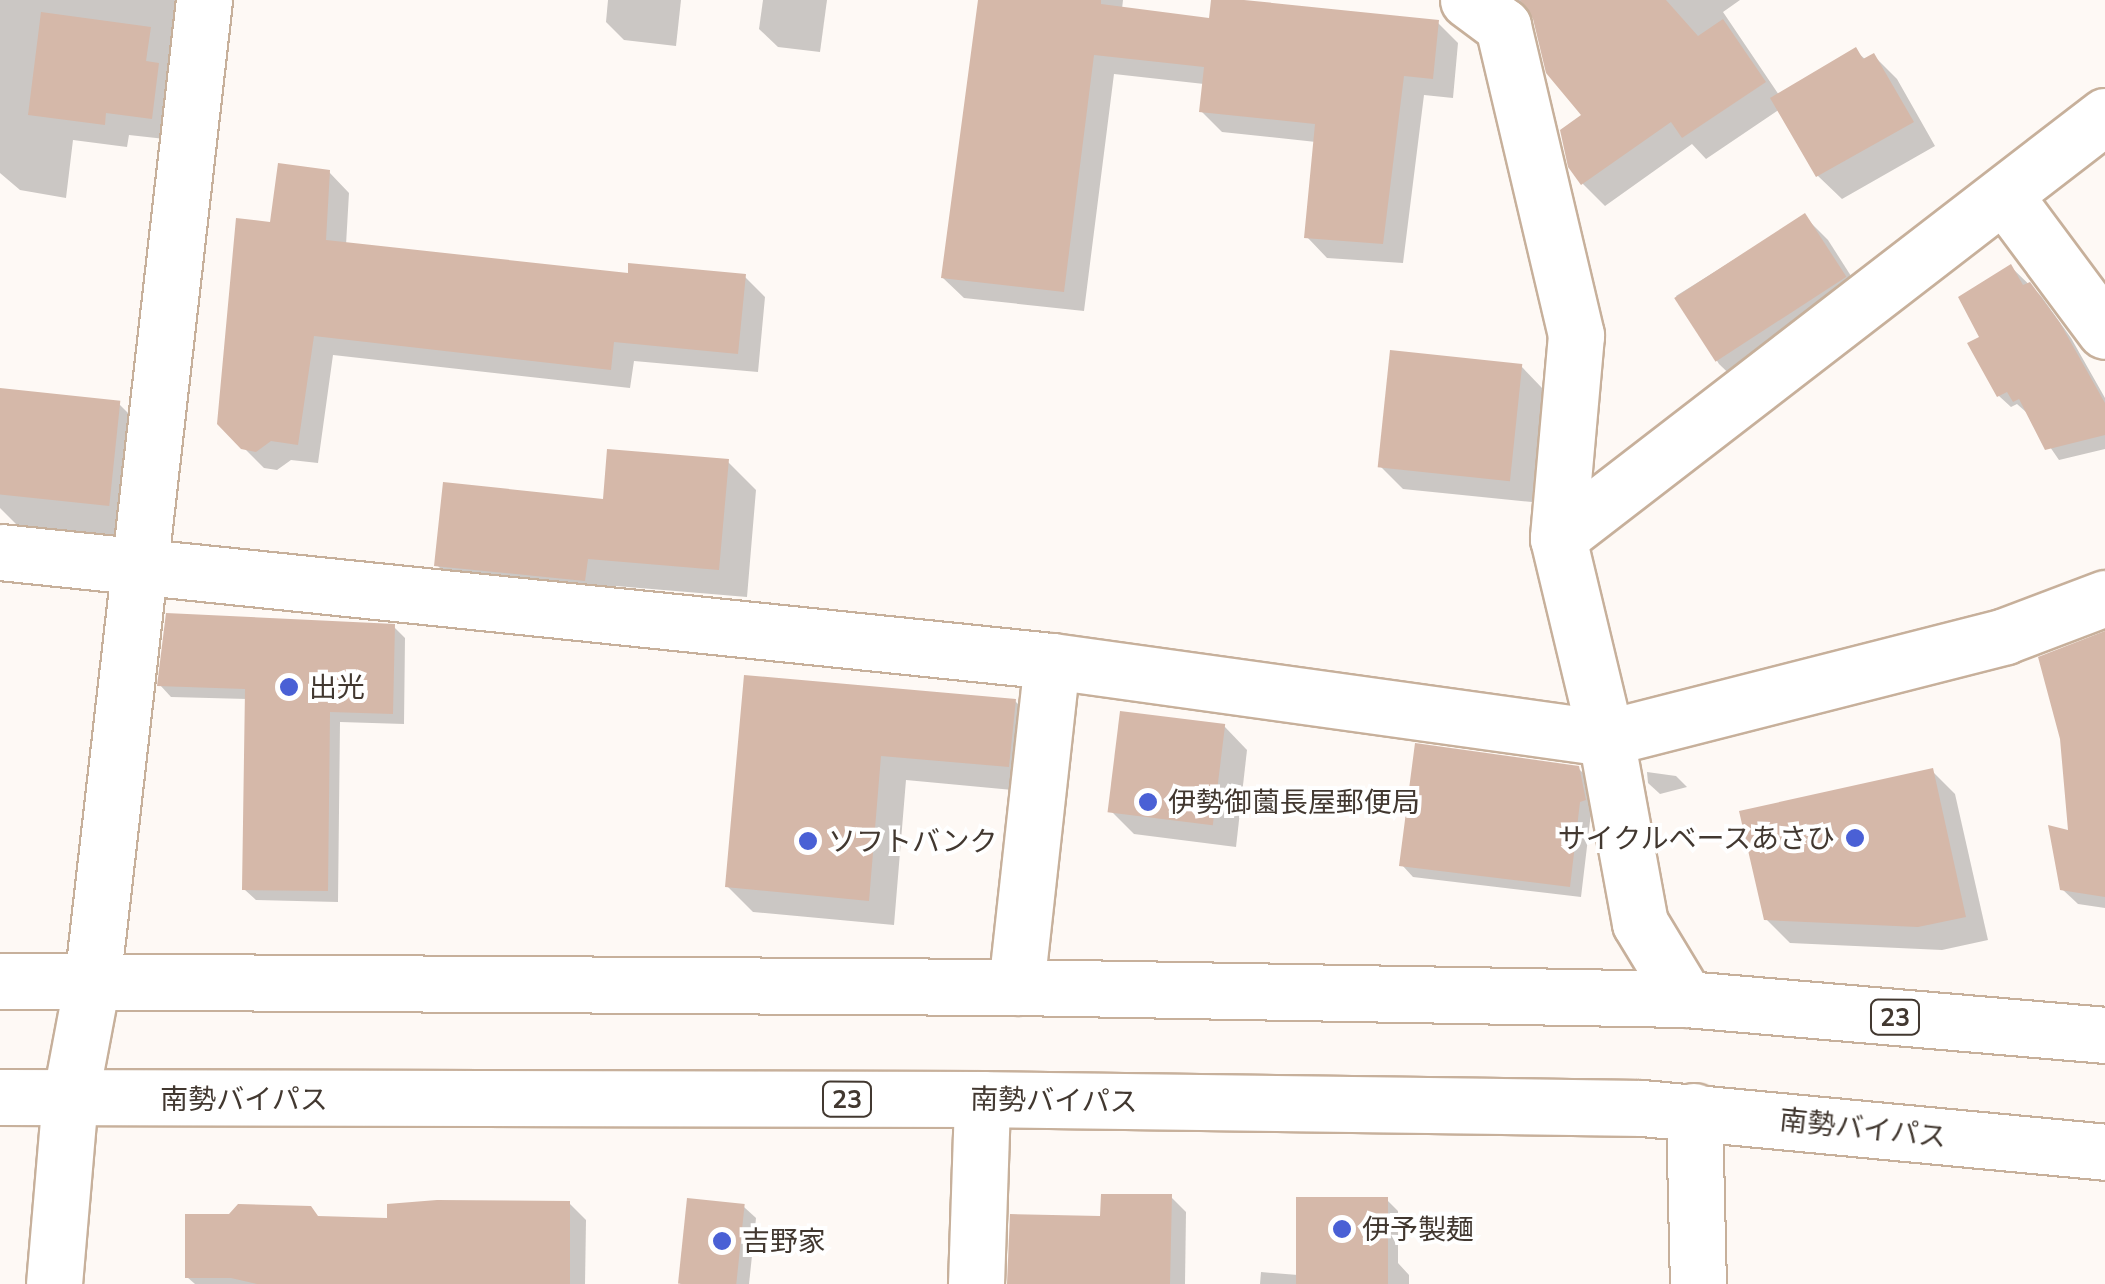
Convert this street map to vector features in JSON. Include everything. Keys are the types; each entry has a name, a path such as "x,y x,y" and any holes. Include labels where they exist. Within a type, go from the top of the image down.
{"main road":[{"path":"54,1284 70,1098 92,983 204,0"},
{"path":"1501,8 1576,335 1558,538 1606,738 1640,923 1686,999"},
{"path":"1558,538 2105,116"},
{"path":"2004,196 2105,331"},
{"path":"0,552 1052,661 1606,738 2005,636 2105,598"},
{"path":"1016,987 1052,661"},
{"name":"23","path":"0,981 1016,987 1686,999 2105,1035"},
{"name":"南勢バイパス","path":"0,1097 982,1099 1694,1111 2105,1152"},
{"path":"976,1284 982,1099"},
{"path":"1694,1111 1698,1284"}],"building":[{"path":"978,0 1101,0 1101,4 1209,18 1211,0 1244,0 1439,20 1433,79 1404,76 1383,244 1304,238 1315,124 1199,112 1204,67 1094,55 1064,292 941,278"},
{"path":"1520,0 1666,0 1698,36 1723,19 1766,82 1682,138 1671,122 1581,185 1568,167 1560,130 1581,115 1546,73 1533,19"},
{"path":"41,12 151,27 146,61 159,63 152,119 106,113 105,125 28,115"},
{"path":"1856,47 1863,59 1874,53 1914,122 1816,177 1770,98"},
{"path":"278,163 330,170 326,240 628,273 628,263 746,274 738,354 614,342 611,370 314,336 298,445 271,441 256,452 241,449 217,424 236,218 270,222"},
{"path":"1805,213 1846,277 1716,362 1674,298"},
{"path":"2011,264 2023,285 2030,282 2060,323 2105,403 2105,435 2045,450 2019,399 2013,402 2007,392 1997,397 1967,343 1979,337 1958,297"},
{"path":"1390,350 1522,364 1510,481 1378,467"},
{"path":"0,388 120,401 109,506 0,495"},
{"path":"607,449 729,459 719,570 588,559 585,581 434,566 443,482 603,499"},
{"path":"166,613 395,624 393,714 330,712 328,891 242,890 245,689 157,686"},
{"path":"2105,631 2105,897 2060,890 2048,825 2068,830 2060,739 2038,657"},
{"path":"744,675 1016,699 1009,767 881,756 869,901 725,887"},
{"path":"1120,711 1225,724 1213,825 1108,812"},
{"path":"1415,743 1579,766 1586,800 1580,802 1570,887 1399,866"},
{"path":"1933,768 1966,917 1918,927 1764,920 1739,811"},
{"path":"1101,1194 1172,1194 1170,1284 1007,1284 1010,1214 1100,1216"},
{"name":"伊予製麺","path":"1296,1197 1388,1197 1388,1284 1296,1284"},
{"path":"687,1198 745,1204 736,1284 678,1284"},
{"path":"437,1200 570,1201 570,1284 257,1284 231,1278 185,1278 185,1214 229,1214 238,1204 311,1206 318,1216 387,1218 387,1204"}],"place":[{"name":"出光","path":"289,687"},
{"name":"伊勢御薗長屋郵便局","path":"1148,802"},
{"name":"サイクルベースあさひ","path":"1855,838"},
{"name":"ソフトバンク","path":"808,841"},
{"name":"伊予製麺","path":"1342,1229"},
{"name":"吉野家","path":"722,1241"}]}
